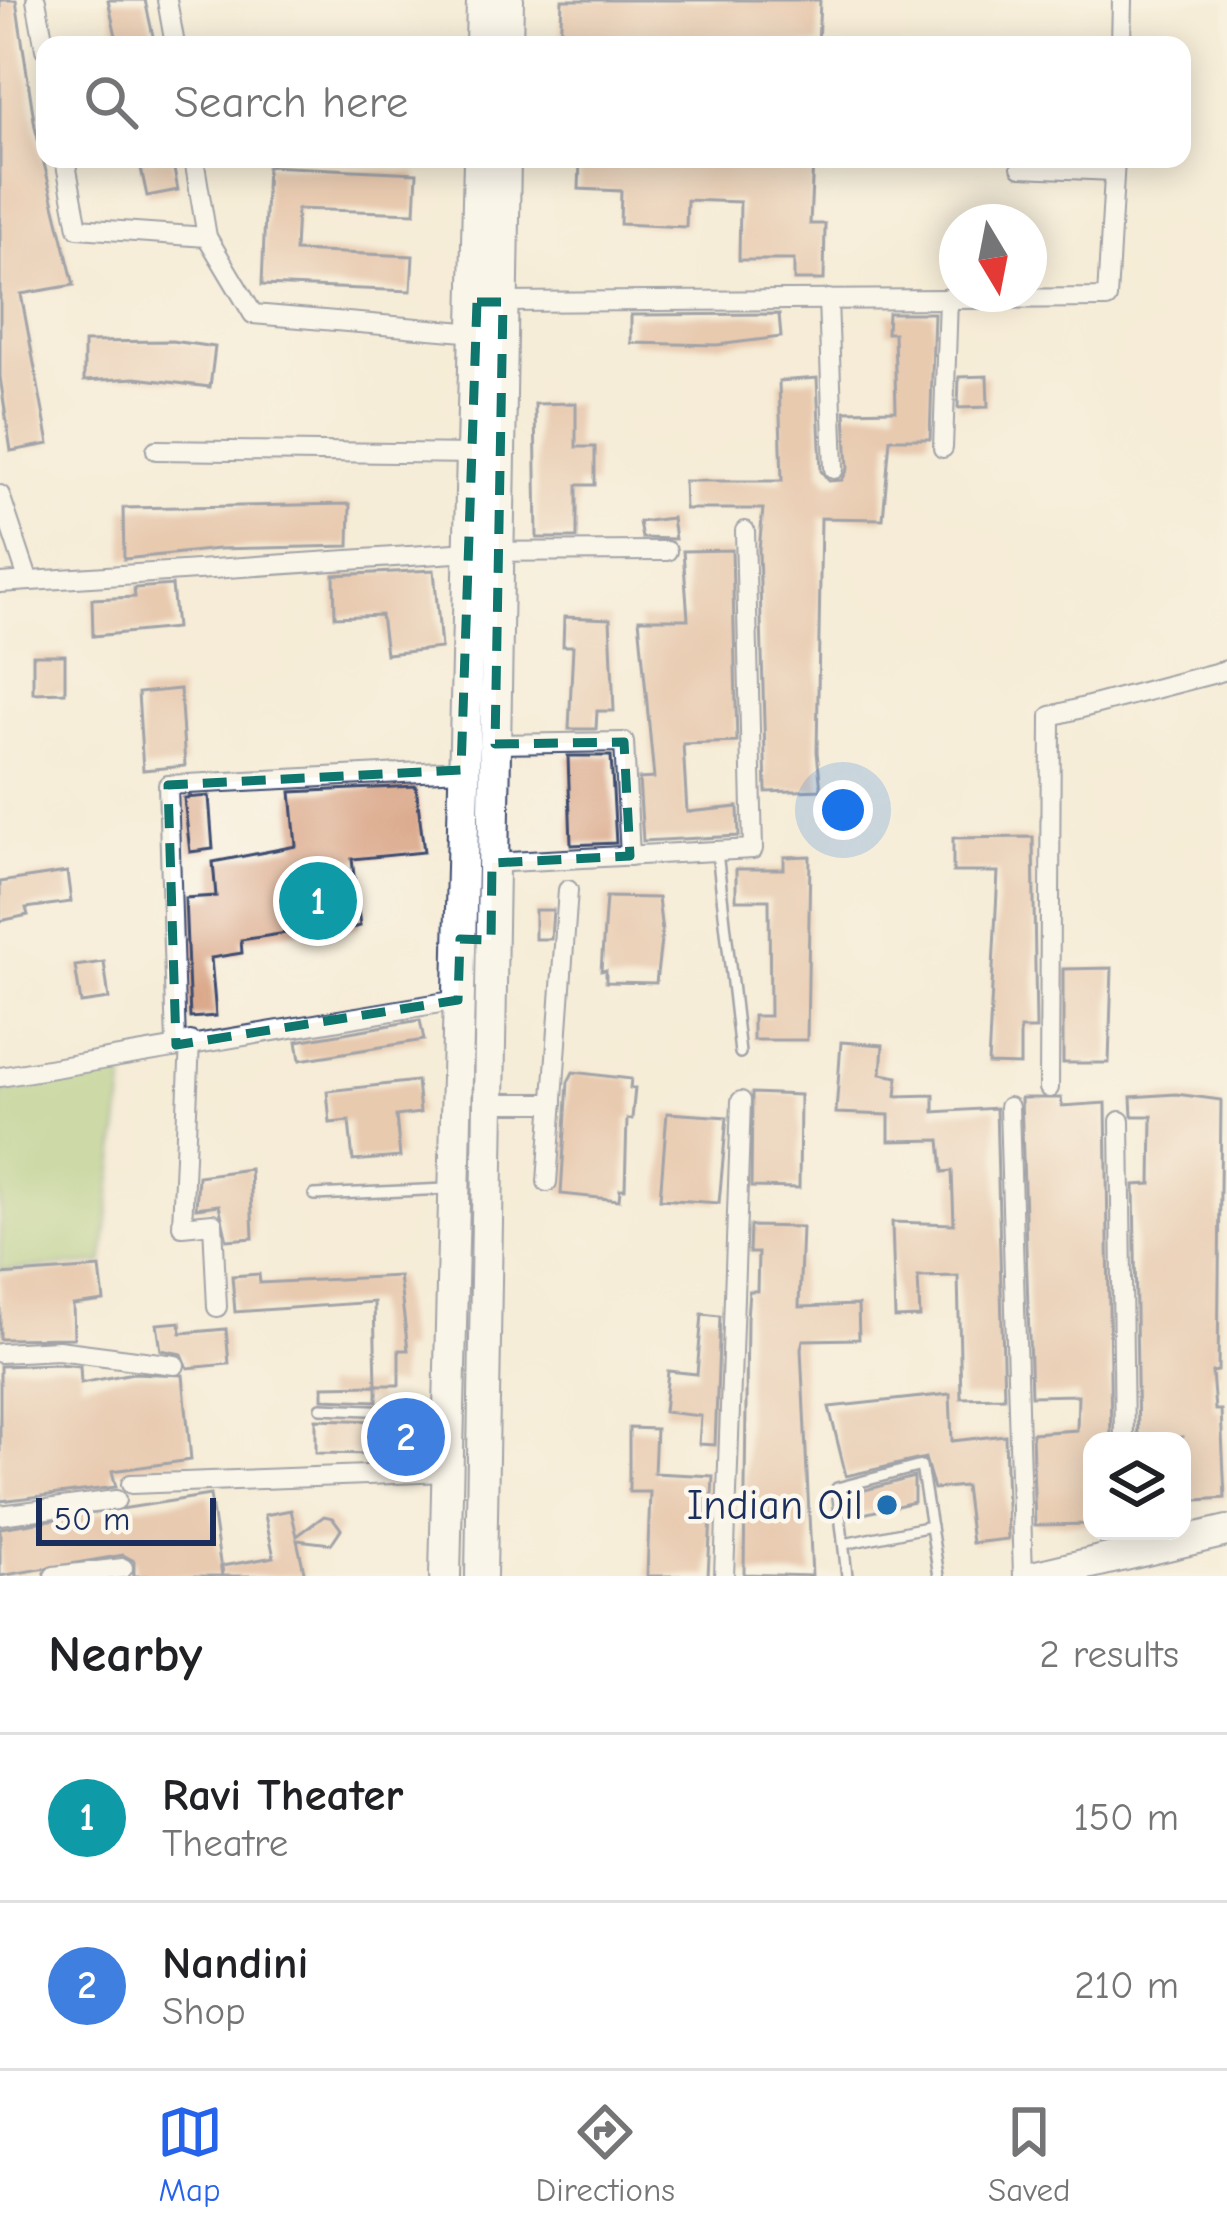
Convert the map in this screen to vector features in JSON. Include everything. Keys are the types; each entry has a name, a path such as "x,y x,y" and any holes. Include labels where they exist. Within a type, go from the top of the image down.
{"main road":[{"path":"481,36 482,0"},
{"path":"507,36 508,0"},
{"path":"445,1576 461,770 484,552 486,312 479,168"},
{"path":"482,1576 495,744 476,454 486,312 505,168"},
{"path":"460,939 491,940"},
{"path":"1164,1556 1227,1531"},
{"path":"1036,1576 1125,1554 1227,1552"}],"street":[{"path":"36,0 43,36"},
{"path":"167,0 173,36"},
{"path":"1120,36 1122,0"},
{"path":"67,168 78,228 207,237"},
{"path":"196,168 207,237 253,314 939,298"},
{"path":"1047,298 1107,298 1114,168"},
{"path":"828,299 834,469"},
{"path":"943,448 948,312"},
{"path":"156,450 476,454"},
{"path":"0,495 28,579"},
{"path":"492,863 753,849 745,532"},
{"path":"0,583 484,552 668,551"},
{"path":"1049,1088 1051,716 1227,670"},
{"path":"495,744 625,742 630,856"},
{"path":"217,1307 213,1223 182,1226 183,1043 168,784 461,770"},
{"path":"547,1182 568,890"},
{"path":"0,1077 458,1000"},
{"path":"724,1576 741,1101"},
{"path":"486,1103 553,1103"},
{"path":"1009,1107 1023,1576"},
{"path":"1120,1121 1124,1432"},
{"path":"0,1353 58,1350 175,1365"},
{"path":"131,1484 447,1472"},
{"path":"0,1515 116,1500"},
{"path":"54,1576 123,1568"}],"lane":[{"path":"717,852 740,1053"},
{"path":"314,1195 453,1189"},
{"path":"321,1408 448,1414"},
{"path":"847,1576 837,1488 920,1466 939,1576"},
{"path":"844,1544 931,1526"}],"highlighted area":[{"path":"477,302 503,302 495,744 624,742 630,856 492,863 491,940 460,939 458,1000 176,1045 168,785 461,770"}],"green space":[{"path":"126,1068 103,1263 0,1270 0,1092"}],"building":[{"path":"0,0 16,0 36,131 36,168 45,168 74,285 21,294 49,444 11,451 0,377"},
{"path":"108,0 145,0 153,36 116,36"},
{"path":"562,0 820,0 818,36 560,36"},
{"path":"141,168 174,168 178,190 147,196"},
{"path":"267,168 417,173 415,213 297,209 295,251 413,256 411,291 262,285"},
{"path":"580,168 813,168 810,224 825,224 824,280 794,280 794,260 739,260 740,202 687,200 686,227 620,224 621,191 579,189"},
{"path":"888,313 934,313 930,439 890,439 883,519 821,518 817,752 821,790 766,792 759,549 763,509 685,509 684,481 782,481 779,381 817,378 821,471 829,481 842,480 848,469 845,411 896,410 894,333 887,333"},
{"path":"779,314 781,337 717,345 631,343 631,315"},
{"path":"172,341 215,347 210,387 136,378 84,381 84,342"},
{"path":"987,376 988,407 958,408 959,377"},
{"path":"576,403 576,447 595,447 595,485 577,485 577,538 537,538 535,404"},
{"path":"350,504 349,546 218,549 124,559 123,508"},
{"path":"672,518 675,539 642,538 639,522"},
{"path":"732,550 737,742 683,744 687,812 738,807 739,836 643,841 639,779 654,778 639,619 688,619 683,551"},
{"path":"434,570 441,648 386,654 381,615 335,617 334,575"},
{"path":"172,585 176,628 93,636 92,599 135,597 134,588"},
{"path":"564,617 610,619 614,711 597,711 596,729 569,729 573,646 563,646"},
{"path":"33,655 65,655 65,692 33,693"},
{"path":"180,689 185,766 143,770 138,693"},
{"path":"568,756 611,756 616,843 571,845"},
{"path":"416,786 424,852 352,859 360,926 307,938 306,930 241,940 242,953 211,958 216,1016 190,1018 185,898 216,896 213,862 296,846 291,792"},
{"path":"209,796 213,849 190,852 184,798"},
{"path":"1033,837 1036,1029 1020,1029 1020,1065 988,1064 998,872 953,872 953,838"},
{"path":"810,856 807,1040 753,1040 753,1016 770,1016 769,900 736,900 736,869 784,869 784,857"},
{"path":"67,872 71,902 26,908 28,915 0,921 0,882"},
{"path":"606,897 658,898 662,932 656,983 606,982 606,970 601,971"},
{"path":"535,910 553,910 551,939 535,939"},
{"path":"104,962 109,999 81,1003 75,966"},
{"path":"1112,968 1109,1063 1063,1063 1063,969"},
{"path":"420,1020 424,1040 300,1060 297,1041"},
{"path":"841,1042 883,1045 881,1074 898,1077 896,1096 934,1095 934,1112 996,1108 1004,1397 961,1398 958,1276 918,1277 920,1317 895,1318 892,1222 954,1224 952,1171 943,1172 940,1140 889,1141 889,1115 836,1113"},
{"path":"573,1072 631,1079 630,1088 635,1088 632,1119 627,1119 625,1189 620,1189 619,1200 561,1194 568,1082"},
{"path":"417,1081 420,1113 396,1116 400,1157 353,1161 349,1121 330,1123 327,1091"},
{"path":"752,1093 800,1095 799,1188 751,1187"},
{"path":"1176,1094 1221,1100 1218,1371 1212,1372 1215,1410 1221,1410 1225,1498 1191,1500 1191,1432 1138,1432 1134,1185 1151,1184 1152,1116 1132,1116 1131,1097"},
{"path":"1021,1098 1061,1098 1062,1106 1106,1103 1111,1432 1083,1432 1083,1524 1035,1525 1032,1433 1077,1430 1078,1395 1031,1396"},
{"path":"667,1113 727,1117 719,1203 660,1199"},
{"path":"250,1169 253,1238 227,1240 219,1205 196,1208 198,1176"},
{"path":"750,1226 802,1227 799,1307 858,1305 859,1339 803,1340 801,1349 812,1576 744,1574 747,1318 749,1291 757,1291 758,1253 749,1253"},
{"path":"100,1268 104,1301 73,1305 74,1338 0,1339 0,1275"},
{"path":"259,1274 260,1283 399,1276 408,1350 399,1350 399,1385 376,1385 374,1302 235,1312 232,1276"},
{"path":"702,1314 720,1316 715,1445 699,1444 701,1416 664,1412 668,1371 697,1374"},
{"path":"180,1322 181,1333 226,1329 229,1364 188,1368 182,1354 161,1350 157,1324"},
{"path":"0,1366 80,1366 81,1383 133,1373 183,1375 191,1460 112,1471 116,1487 0,1501"},
{"path":"377,1385 377,1401 323,1399 323,1386"},
{"path":"950,1394 952,1441 1005,1435 1008,1539 972,1543 965,1486 934,1489 925,1458 846,1476 829,1407"},
{"path":"316,1419 411,1422 410,1443 376,1441 376,1454 316,1453"},
{"path":"629,1428 656,1429 654,1473 713,1476 708,1576 647,1576 650,1492 629,1492"},
{"path":"914,1477 914,1502 855,1516 850,1494"},
{"path":"210,1495 222,1576 134,1576 134,1561 123,1555 0,1576 0,1528"},
{"path":"291,1510 297,1536 324,1516 333,1518 341,1529 331,1544 297,1540 305,1576 223,1576 222,1566 274,1557 265,1515"}],"place":[{"name":"Ravi Theater","path":"318,901"},
{"name":"Nandini","path":"406,1437"},
{"name":"Indian Oil","path":"887,1505"}]}
